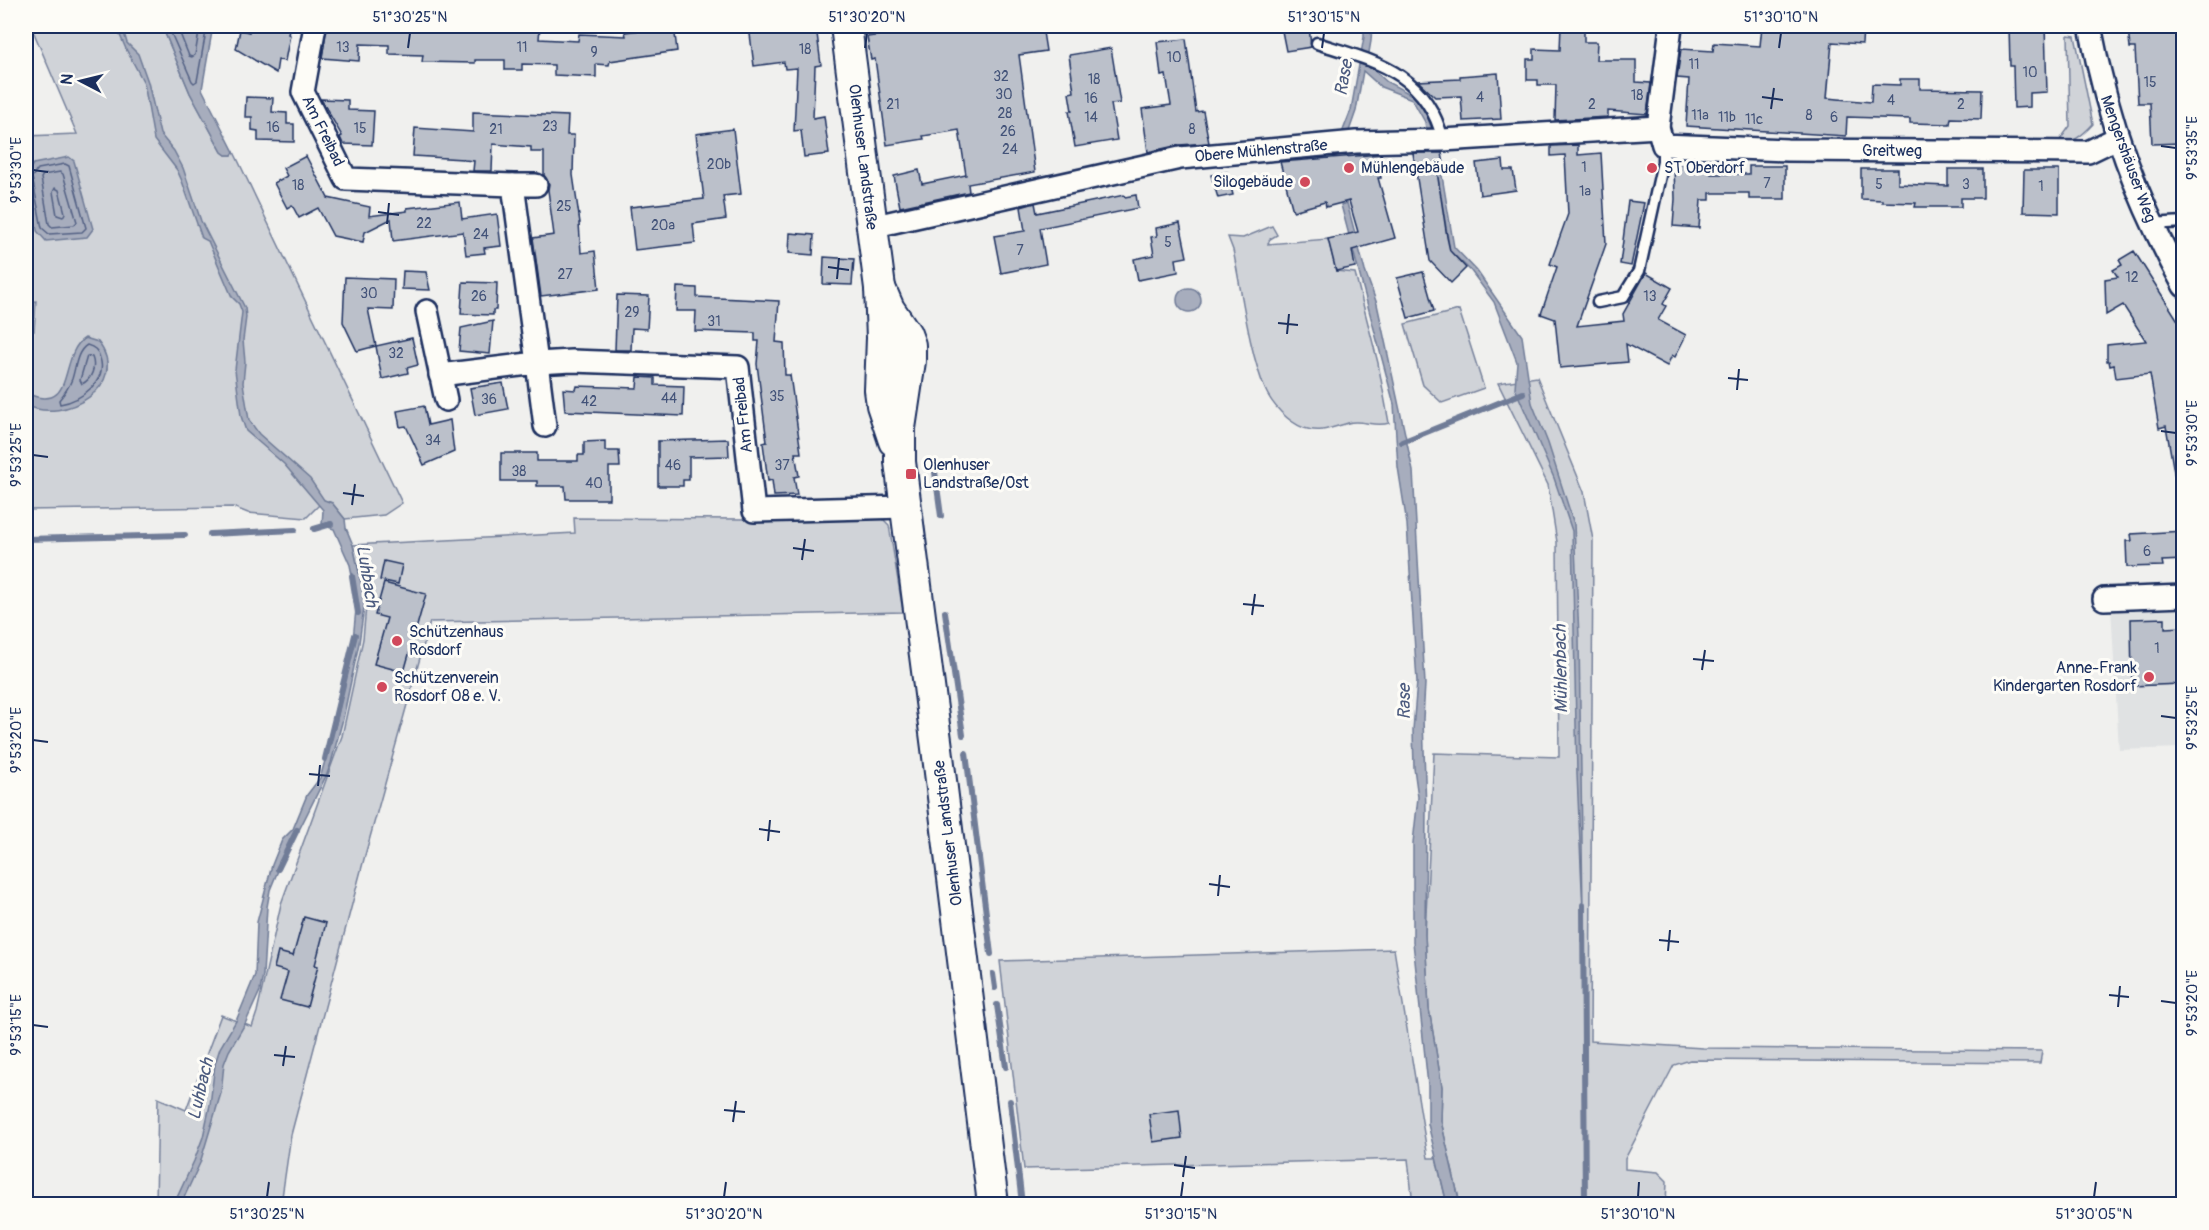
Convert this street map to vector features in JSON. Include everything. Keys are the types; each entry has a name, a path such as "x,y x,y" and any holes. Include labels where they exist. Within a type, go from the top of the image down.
{"street":[{"name":"Am Freibad","path":"315,26 303,92 346,179 536,185"},
{"name":"Olenhuser Landstraße","path":"846,26 880,288 882,338 880,390 882,405 900,462 993,1204"},
{"path":"1661,136 1671,26"},
{"name":"Mengershäuser Weg","path":"2090,26 2103,89 2118,138 2151,224 2184,286"},
{"name":"Obere Mühlenstraße","path":"871,226 1180,158 1356,142 1661,136"},
{"name":"Greitweg","path":"1661,136 1787,150 2088,152 2118,138"},
{"path":"513,185 545,426"},
{"path":"427,311 446,400"},
{"name":"Am Freibad","path":"440,375 572,361 738,367 754,511 905,507"},
{"path":"2104,599 2184,596"}],"lane":[{"path":"1317,43 1384,66 1415,86 1427,100 1438,120 1436,140"},
{"path":"1598,302 1623,297 1639,271 1663,162 1661,136"},
{"path":"2151,224 2184,222"}],"shaded area":[{"path":"31,26 162,26 190,93 222,152 232,155 234,152 402,503 384,515 345,519 332,503 324,500 306,518 248,513 233,507 26,510 26,332 34,331 36,301 26,302 26,136 77,134"},
{"path":"2068,35 2075,36 2093,124 2077,138 2057,144 2070,126"},
{"path":"1272,226 1277,235 1270,239 1268,244 1328,239 1336,271 1355,273 1378,363 1389,423 1379,425 1353,422 1327,429 1310,430 1286,417 1268,395 1259,374 1246,321 1233,250 1228,237 1243,238"},
{"path":"1459,310 1484,388 1442,403 1423,385 1405,324"},
{"path":"1537,377 1584,492 1593,540 1590,1041 1703,1048 2042,1051 2040,1063 1690,1060 1674,1065 1625,1159 1625,1169 1658,1172 1667,1181 1666,1204 1460,1204 1441,1121 1442,1087 1429,1009 1425,935 1434,753 1559,757 1557,542 1548,485 1498,383"},
{"path":"879,515 889,525 903,612 430,622 291,1135 281,1204 156,1204 158,1098 186,1110 221,1015 252,1027 281,904 342,736 363,639 366,606 353,545 575,533 574,518 745,519"},
{"name":"Anne-Frank Kindergarten Rosdorf","path":"2183,602 2183,748 2119,750 2111,606"},
{"path":"1394,949 1428,1158 1436,1158 1447,1204 1413,1204 1408,1159 1024,1169 1000,961"}],"water":[{"path":"116,26 122,26 127,43 138,54 148,82 160,134 174,151 183,168 201,221 245,308 243,383 249,420 259,434 310,479 324,500 332,503 345,519 365,600 359,643 331,763 298,832 291,839 270,890 260,991 224,1064 221,1093 200,1163 181,1204 174,1204 203,1137 215,1064 220,1048 236,1021 255,975 257,922 272,865 282,840 293,829 307,795 320,778 336,723 352,650 357,599 350,565 334,529 322,525 323,510 284,464 246,431 241,416 235,370 242,312 239,304 232,297 208,241 202,238 177,170 154,140 144,83"},
{"path":"162,26 213,26 202,89 234,152 232,155 222,152 190,93"},
{"path":"1364,26 1372,26 1367,64 1387,82 1416,97 1427,116 1434,135 1427,136 1425,122 1412,99 1381,87 1363,71 1356,111 1348,134 1342,133 1351,110"},
{"path":"69,157 74,161 93,229 87,237 46,241 37,231 27,174 33,164"},
{"path":"1440,164 1454,247 1477,271 1522,336 1532,403 1548,443 1574,524 1579,637 1583,912 1577,774 1572,531 1554,478 1515,388 1517,362 1494,302 1471,271 1450,251 1436,165"},
{"path":"1347,203 1365,271 1377,304 1413,471 1425,684 1423,719 1426,810 1425,935 1429,1009 1442,1087 1441,1121 1460,1204 1447,1204 1428,1124 1428,1085 1413,942 1413,843 1418,797 1414,768 1413,730 1417,682 1407,524 1398,467 1394,404 1341,205"},
{"path":"1189,288 1197,292 1201,300 1197,308 1189,312 1181,308 1177,300 1181,292"},
{"path":"85,338 98,342 106,358 106,373 100,386 89,397 58,410 41,410 26,405 26,393 42,398 53,396 60,390 77,346"}],"building":[{"path":"250,26 290,26 285,61 278,60 276,73 236,49 240,30 249,32"},
{"path":"327,26 473,26 473,30 506,31 506,26 540,26 539,39 578,41 579,34 626,36 625,32 641,30 640,26 674,26 677,51 610,61 609,65 596,64 596,77 554,75 554,65 522,64 522,70 505,70 505,60 475,60 475,63 422,62 423,55 389,54 389,45 360,44 359,61 322,58"},
{"path":"749,26 816,26 821,65 815,66 813,118 824,116 829,154 804,157 801,130 794,131 797,68 785,69 784,62 754,66"},
{"path":"946,26 1042,26 1046,51 1019,55 1035,172 968,184 969,192 900,207 894,176 919,170 922,184 966,175 959,130 887,145 875,59 871,60 867,37"},
{"path":"1281,26 1309,26 1311,47 1286,51"},
{"path":"1561,26 1584,26 1584,42 1597,42 1596,60 1636,60 1636,82 1651,83 1647,114 1608,111 1608,117 1555,120 1556,85 1538,85 1538,80 1527,80 1527,59 1534,59 1534,49 1560,50"},
{"path":"1762,26 1863,26 1862,44 1832,42 1827,98 1871,102 1872,84 1900,85 1900,79 1920,79 1920,89 1982,90 1981,119 1951,118 1950,124 1910,123 1910,119 1847,117 1846,136 1686,126 1689,79 1677,78 1681,49 1713,51 1714,43 1760,46"},
{"path":"2009,26 2045,26 2047,92 2030,93 2030,107 2014,108"},
{"path":"2184,26 2184,126 2180,126 2181,143 2152,144 2150,103 2138,103 2135,48 2130,48 2128,27"},
{"path":"1186,39 1196,112 1203,111 1209,143 1179,145 1148,152 1142,109 1171,105 1166,75 1161,76 1157,42"},
{"path":"1111,48 1120,103 1111,104 1117,140 1075,147 1069,111 1072,111 1069,93 1074,92 1069,55"},
{"path":"1498,73 1501,119 1463,121 1461,96 1435,97 1418,81 1460,79 1460,76"},
{"path":"246,97 273,98 272,112 287,113 287,124 294,124 294,142 258,141 258,131 252,130 252,117 245,117"},
{"path":"321,99 348,100 348,110 374,111 372,145 343,144 340,137 342,136"},
{"path":"473,112 568,116 567,135 574,135 573,175 580,223 581,253 595,251 599,289 541,296 533,238 554,235 549,184 544,175 544,152 531,152 531,147 493,144 492,171 473,171 474,161 413,156 415,128 473,132"},
{"path":"733,129 741,194 723,196 726,219 693,224 695,243 635,250 630,207 704,199 696,134"},
{"path":"1578,145 1578,155 1601,153 1606,244 1577,326 1624,321 1623,314 1646,273 1672,288 1663,304 1666,306 1658,320 1686,335 1675,357 1672,355 1667,366 1626,344 1628,362 1560,368 1555,319 1541,314 1557,267 1550,264 1568,214 1565,155 1551,156 1551,146"},
{"path":"1413,153 1442,153 1444,164 1436,165 1447,237 1450,251 1466,268 1451,283 1430,261"},
{"path":"1381,154 1386,172 1380,173 1381,178 1378,178 1395,238 1352,250 1355,267 1336,271 1328,239 1358,232 1349,201 1326,207 1325,202 1293,211 1280,162"},
{"path":"306,156 328,198 370,207 369,216 407,211 407,208 460,202 462,219 497,214 501,246 484,248 485,253 466,255 463,232 393,241 391,219 365,232 363,242 333,236 318,208 299,218 292,205 287,208 274,183 287,176 283,168"},
{"path":"1503,160 1504,170 1513,170 1516,190 1480,195 1476,163"},
{"path":"1674,165 1711,166 1711,174 1749,174 1749,166 1785,166 1785,199 1749,199 1749,193 1710,193 1710,200 1701,200 1699,228 1673,226"},
{"path":"1861,169 1898,169 1898,184 1948,186 1948,169 1983,169 1983,198 1961,198 1961,207 1915,207 1916,203 1861,199"},
{"path":"2024,170 2059,170 2059,213 2023,212"},
{"path":"1227,172 1233,195 1218,198 1211,175"},
{"path":"1124,195 1125,197 1136,195 1138,208 1040,228 1046,264 1001,273 994,236 1025,231 1021,207 1035,203 1037,213"},
{"path":"1628,201 1644,203 1631,266 1620,264"},
{"path":"1180,223 1187,257 1176,259 1178,272 1138,280 1134,259 1154,255 1151,237 1157,236 1156,228"},
{"path":"790,233 814,235 813,255 789,253"},
{"path":"2134,251 2184,330 2184,477 2175,478 2166,426 2159,428 2150,374 2116,378 2114,365 2110,366 2107,361 2107,345 2146,341 2123,305 2106,315 2105,279 2118,277 2113,270 2122,265 2119,260"},
{"path":"824,257 854,259 852,285 823,284"},
{"path":"403,271 426,272 430,290 402,289"},
{"path":"1423,272 1434,311 1408,318 1397,278"},
{"path":"345,277 394,279 393,310 368,309 376,346 357,351 343,322"},
{"path":"463,282 497,283 496,310 493,310 493,315 461,314"},
{"path":"677,287 697,288 697,297 779,301 776,342 784,343 785,375 790,375 801,453 795,453 799,476 794,477 797,495 774,496 772,480 768,481 763,443 767,442 757,364 759,341 755,341 755,333 695,331 696,311 676,311"},
{"path":"617,295 649,296 647,329 632,328 631,350 615,350"},
{"path":"493,321 490,354 459,351 461,328"},
{"path":"412,338 418,365 407,368 408,373 382,379 376,346"},
{"path":"638,377 655,378 655,385 684,386 683,416 565,411 563,389 576,390 577,386 637,388"},
{"path":"503,383 508,409 475,415 470,388"},
{"path":"424,406 428,425 450,420 454,452 424,465 406,426 400,427 397,411"},
{"path":"728,439 729,456 689,457 689,480 683,480 683,486 658,486 658,441"},
{"path":"605,441 605,451 619,451 620,467 609,467 609,499 566,499 565,486 537,486 537,481 501,481 501,453 537,453 537,461 578,461 578,455 584,455 584,442"},
{"path":"2184,531 2184,560 2162,561 2163,566 2127,567 2126,541 2132,541 2131,534"},
{"path":"384,561 402,565 398,584 380,580"},
{"name":"Schützenhaus Rosdorf","path":"384,583 426,594 404,672 374,664 387,618 375,615"},
{"path":"2165,618 2165,628 2184,627 2184,673 2181,673 2181,684 2132,686 2131,619"},
{"path":"304,917 326,923 307,1007 280,1000 288,972 274,968 278,952 293,956"},
{"path":"1179,1110 1182,1138 1153,1142 1149,1114"}],"waterway":[{"path":"1402,442 1523,393"},
{"path":"935,472 941,516"},
{"path":"314,529 331,524"},
{"path":"210,534 295,530"},
{"path":"26,539 185,535"},
{"name":"Luhbach","path":"352,576 358,613"},
{"path":"945,612 963,735"},
{"name":"Luhbach","path":"325,759 355,635"},
{"path":"966,753 991,954"},
{"name":"Luhbach","path":"278,869 297,830"},
{"name":"Mühlenbach","path":"1583,905 1585,1204"},
{"path":"993,974 995,988"},
{"path":"997,1005 1006,1067"},
{"path":"1010,1101 1022,1204"}],"place":[{"name":"Mühlengebäude","path":"1349,168"},
{"name":"ST Oberdorf","path":"1652,168"},
{"name":"Silogebäude","path":"1305,182"},
{"name":"Olenhuser Landstraße/Ost","path":"911,474"},
{"name":"Schützenhaus Rosdorf","path":"397,641"},
{"name":"Anne-Frank Kindergarten Rosdorf","path":"2149,677"},
{"name":"Schützenverein Rosdorf 08 e. V.","path":"382,687"}],"water label":[{"name":"Rase","path":"1344,78"},
{"name":"Rase","path":"1404,702"}]}
